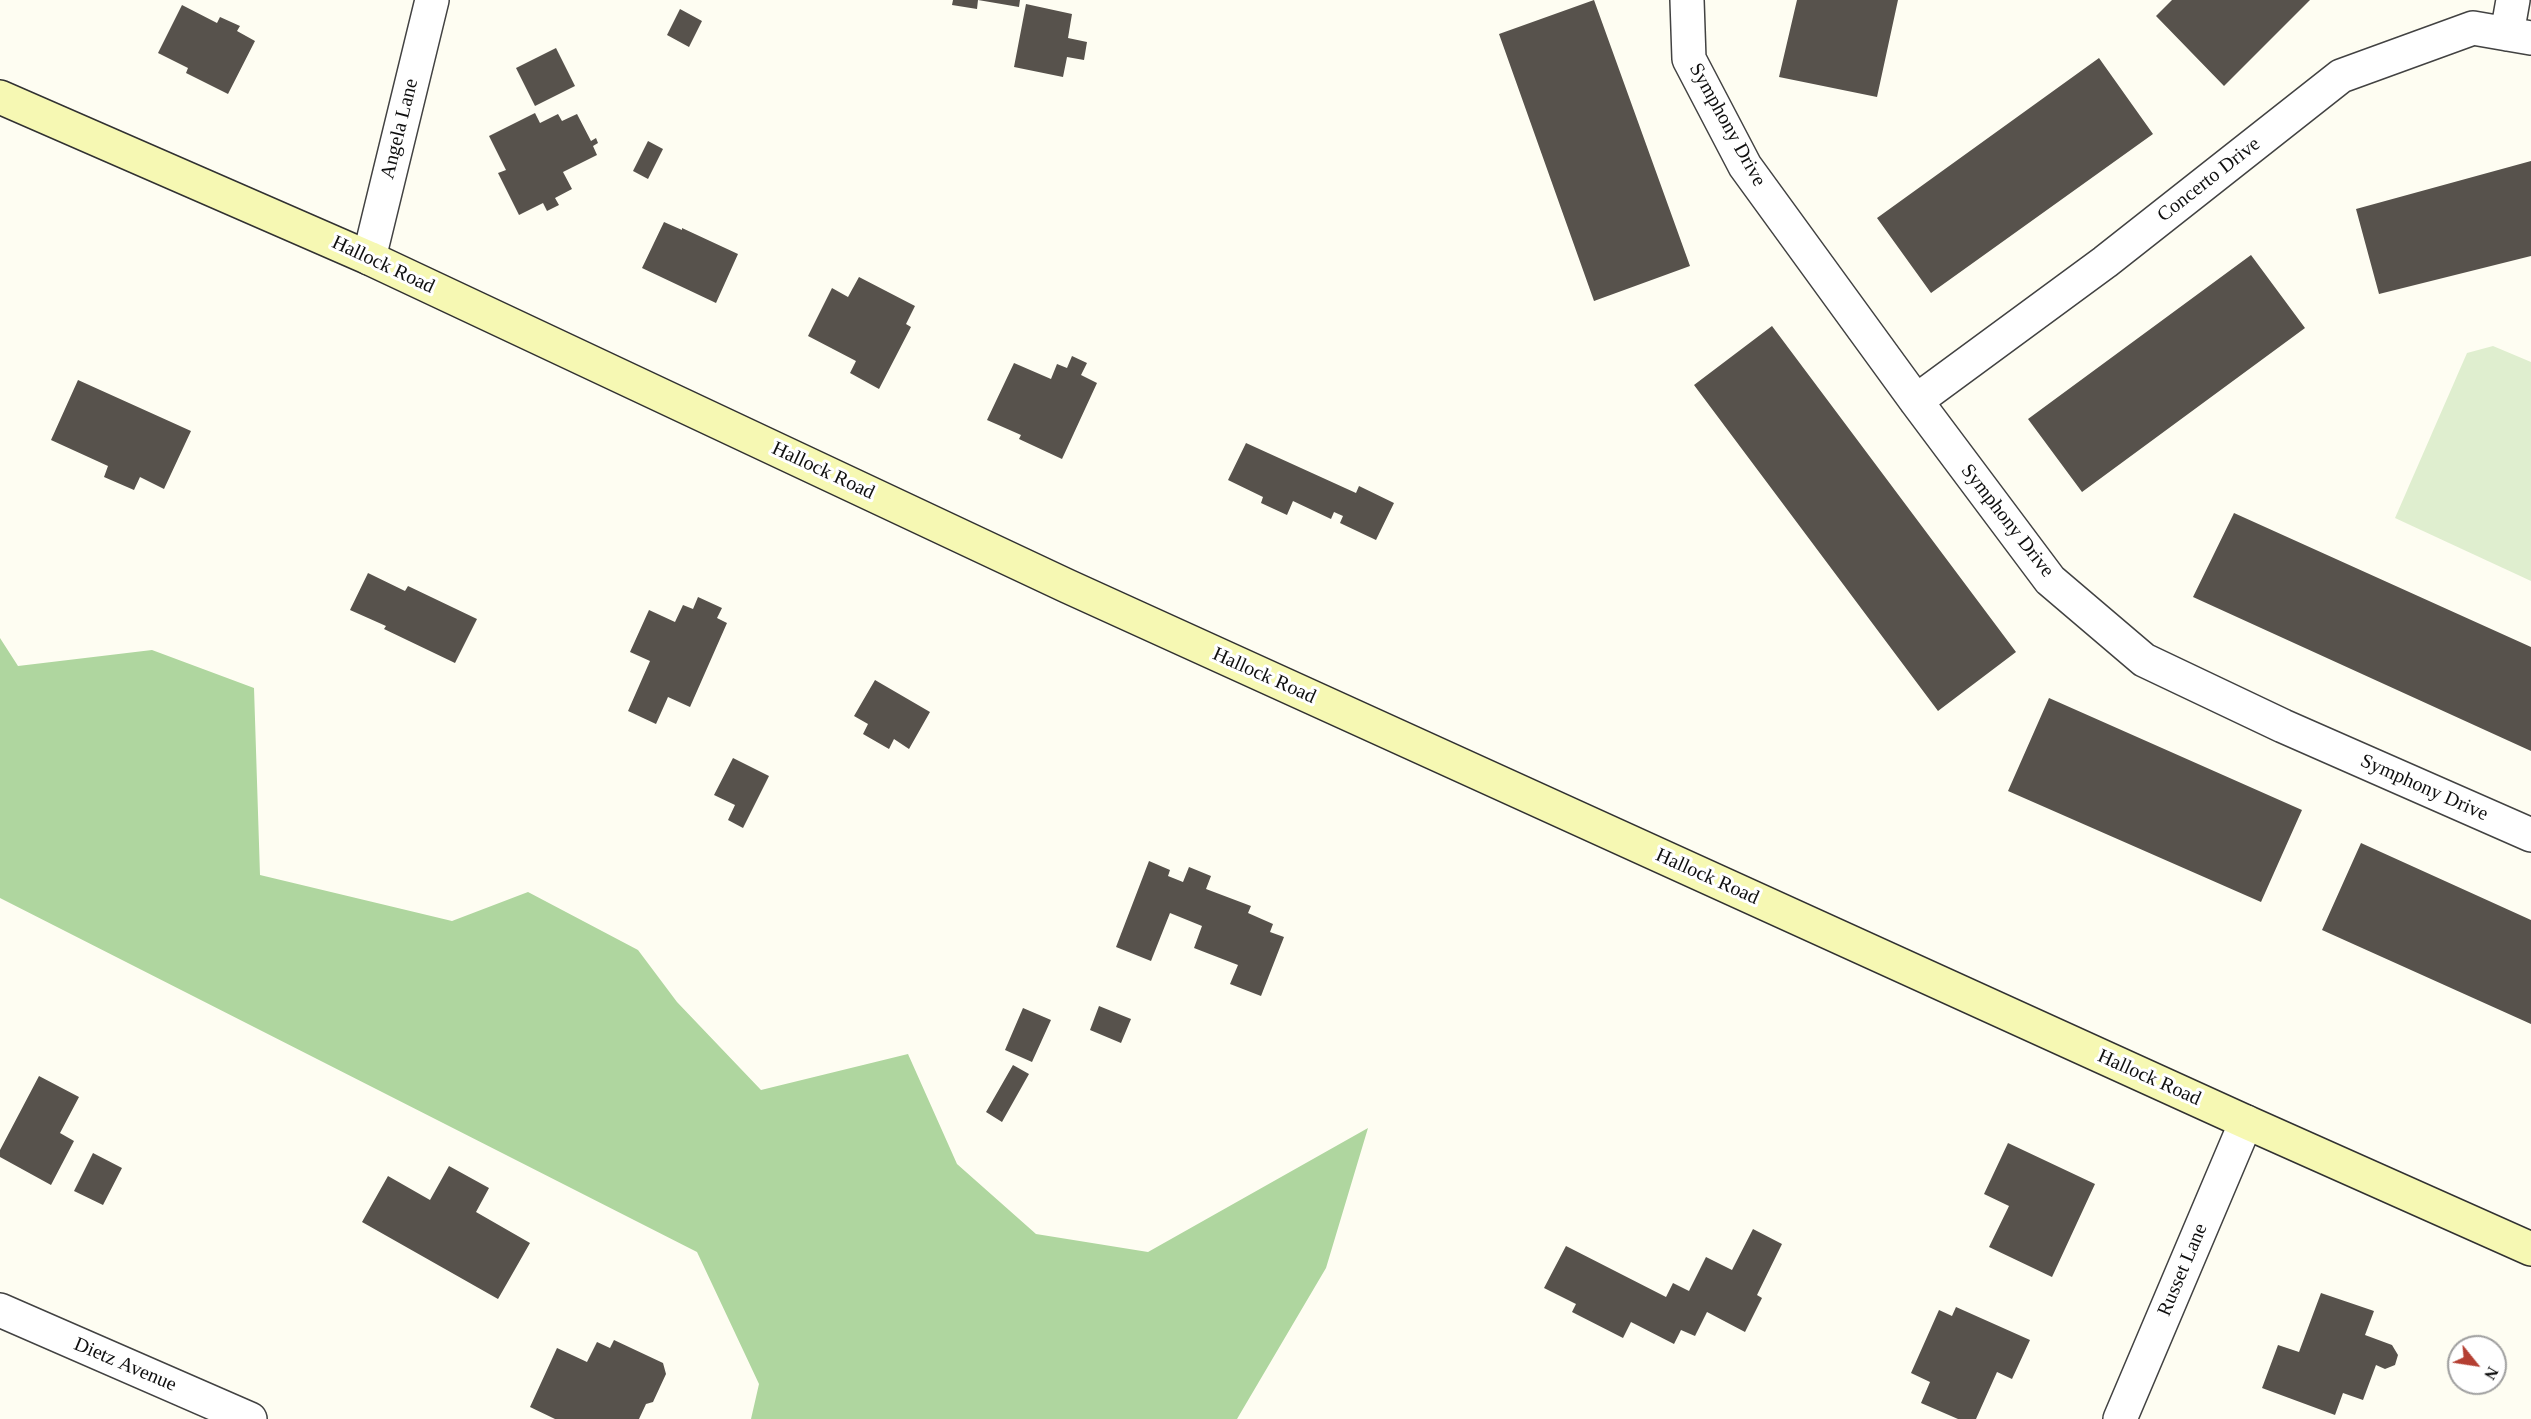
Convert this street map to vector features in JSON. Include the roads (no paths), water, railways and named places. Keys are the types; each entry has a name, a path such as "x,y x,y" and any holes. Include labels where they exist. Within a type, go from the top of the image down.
{"street":[{"name":"Angela Lane","path":"369,258 432,0"},
{"name":"Symphony Drive","path":"1687,0 1689,59 1745,166 2050,580 2144,660 2283,726 2531,835"},
{"path":"2513,0 2519,36"},
{"name":"Concerto Drive","path":"1916,401 2105,262 2341,76 2473,28 2519,36"},
{"name":"Hallock Road","path":"0,97 369,258 1066,586 2246,1122 2531,1249"},
{"name":"Russet Lane","path":"2120,1419 2246,1122"},
{"name":"Dietz Avenue","path":"0,1310 250,1419"}]}
